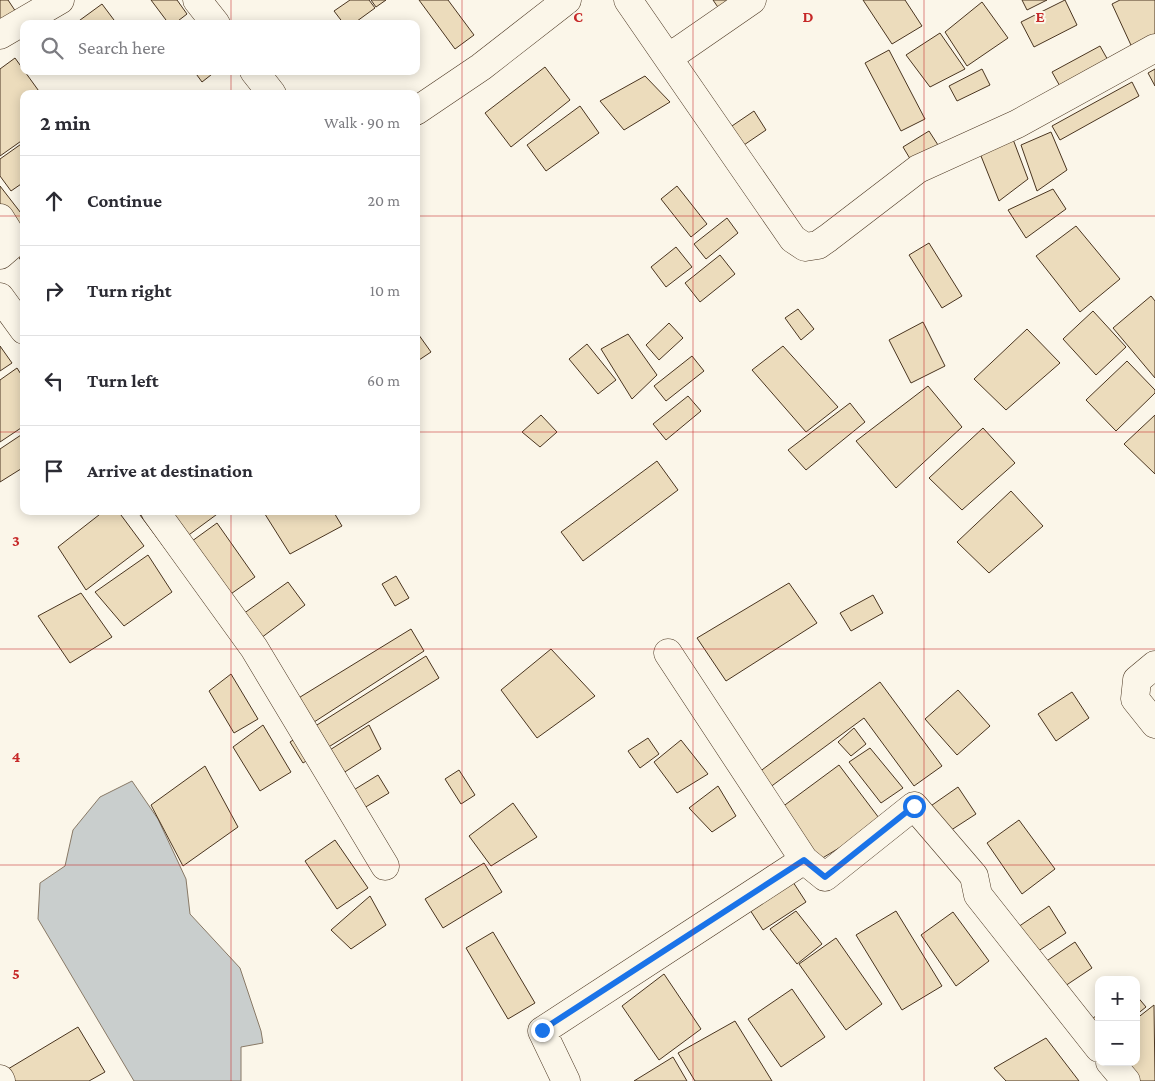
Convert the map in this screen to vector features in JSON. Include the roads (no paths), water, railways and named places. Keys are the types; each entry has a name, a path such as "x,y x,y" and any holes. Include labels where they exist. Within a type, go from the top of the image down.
{"street":[{"path":"26,20 60,0"},
{"path":"197,0 213,20"},
{"path":"420,109 481,67 566,0"},
{"path":"628,0 793,239 806,247 818,245 918,169 1017,124 1155,48"},
{"path":"668,58 752,0"},
{"path":"0,35 20,23"},
{"path":"257,75 269,90"},
{"path":"0,218 15,242 0,255"},
{"path":"0,297 20,324"},
{"path":"158,515 254,648 385,866"},
{"path":"668,653 804,860 825,877 914,806 974,876 978,895 1095,1043"},
{"path":"1155,665 1137,680 1135,698 1155,724"},
{"path":"566,1081 542,1030 804,860"},
{"path":"1113,1066 1126,1081"}]}
